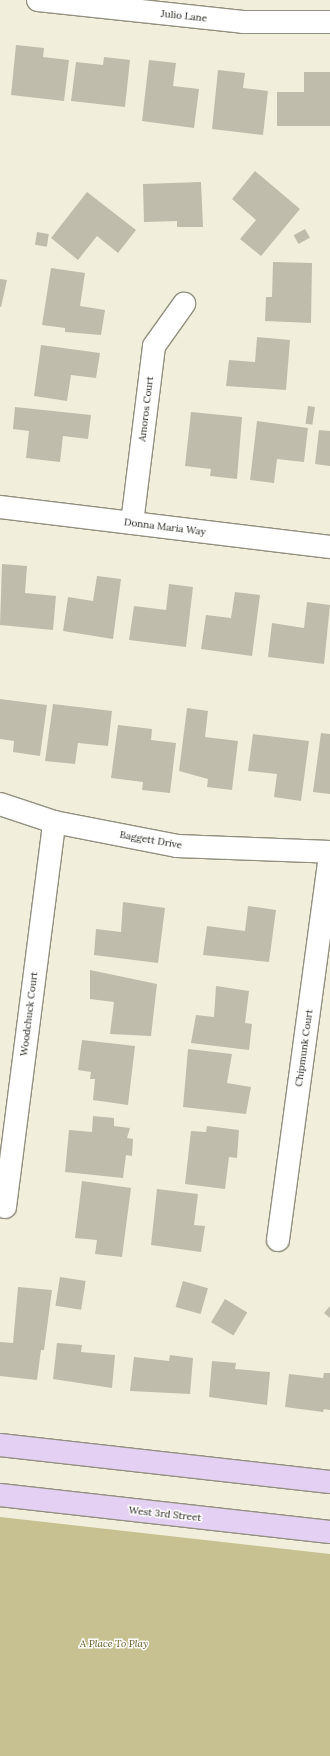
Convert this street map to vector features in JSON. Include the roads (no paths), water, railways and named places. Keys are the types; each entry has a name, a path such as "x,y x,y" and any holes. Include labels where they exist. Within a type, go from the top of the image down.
{"main road":[{"path":"0,1445 330,1482"},
{"name":"West 3rd Street","path":"0,1495 330,1532"}],"street":[{"name":"Julio Lane","path":"38,0 243,22 330,22"},
{"name":"Amoros Court","path":"132,523 154,346 184,304"},
{"name":"Donna Maria Way","path":"0,508 330,547"},
{"name":"Baggett Drive","path":"0,804 54,822 177,846 330,852"},
{"name":"Woodchuck Court","path":"5,1207 54,822"},
{"name":"Chipmunk Court","path":"278,1240 330,856"}],"park label":[{"name":"A Place To Play","path":"114,1644"}]}
